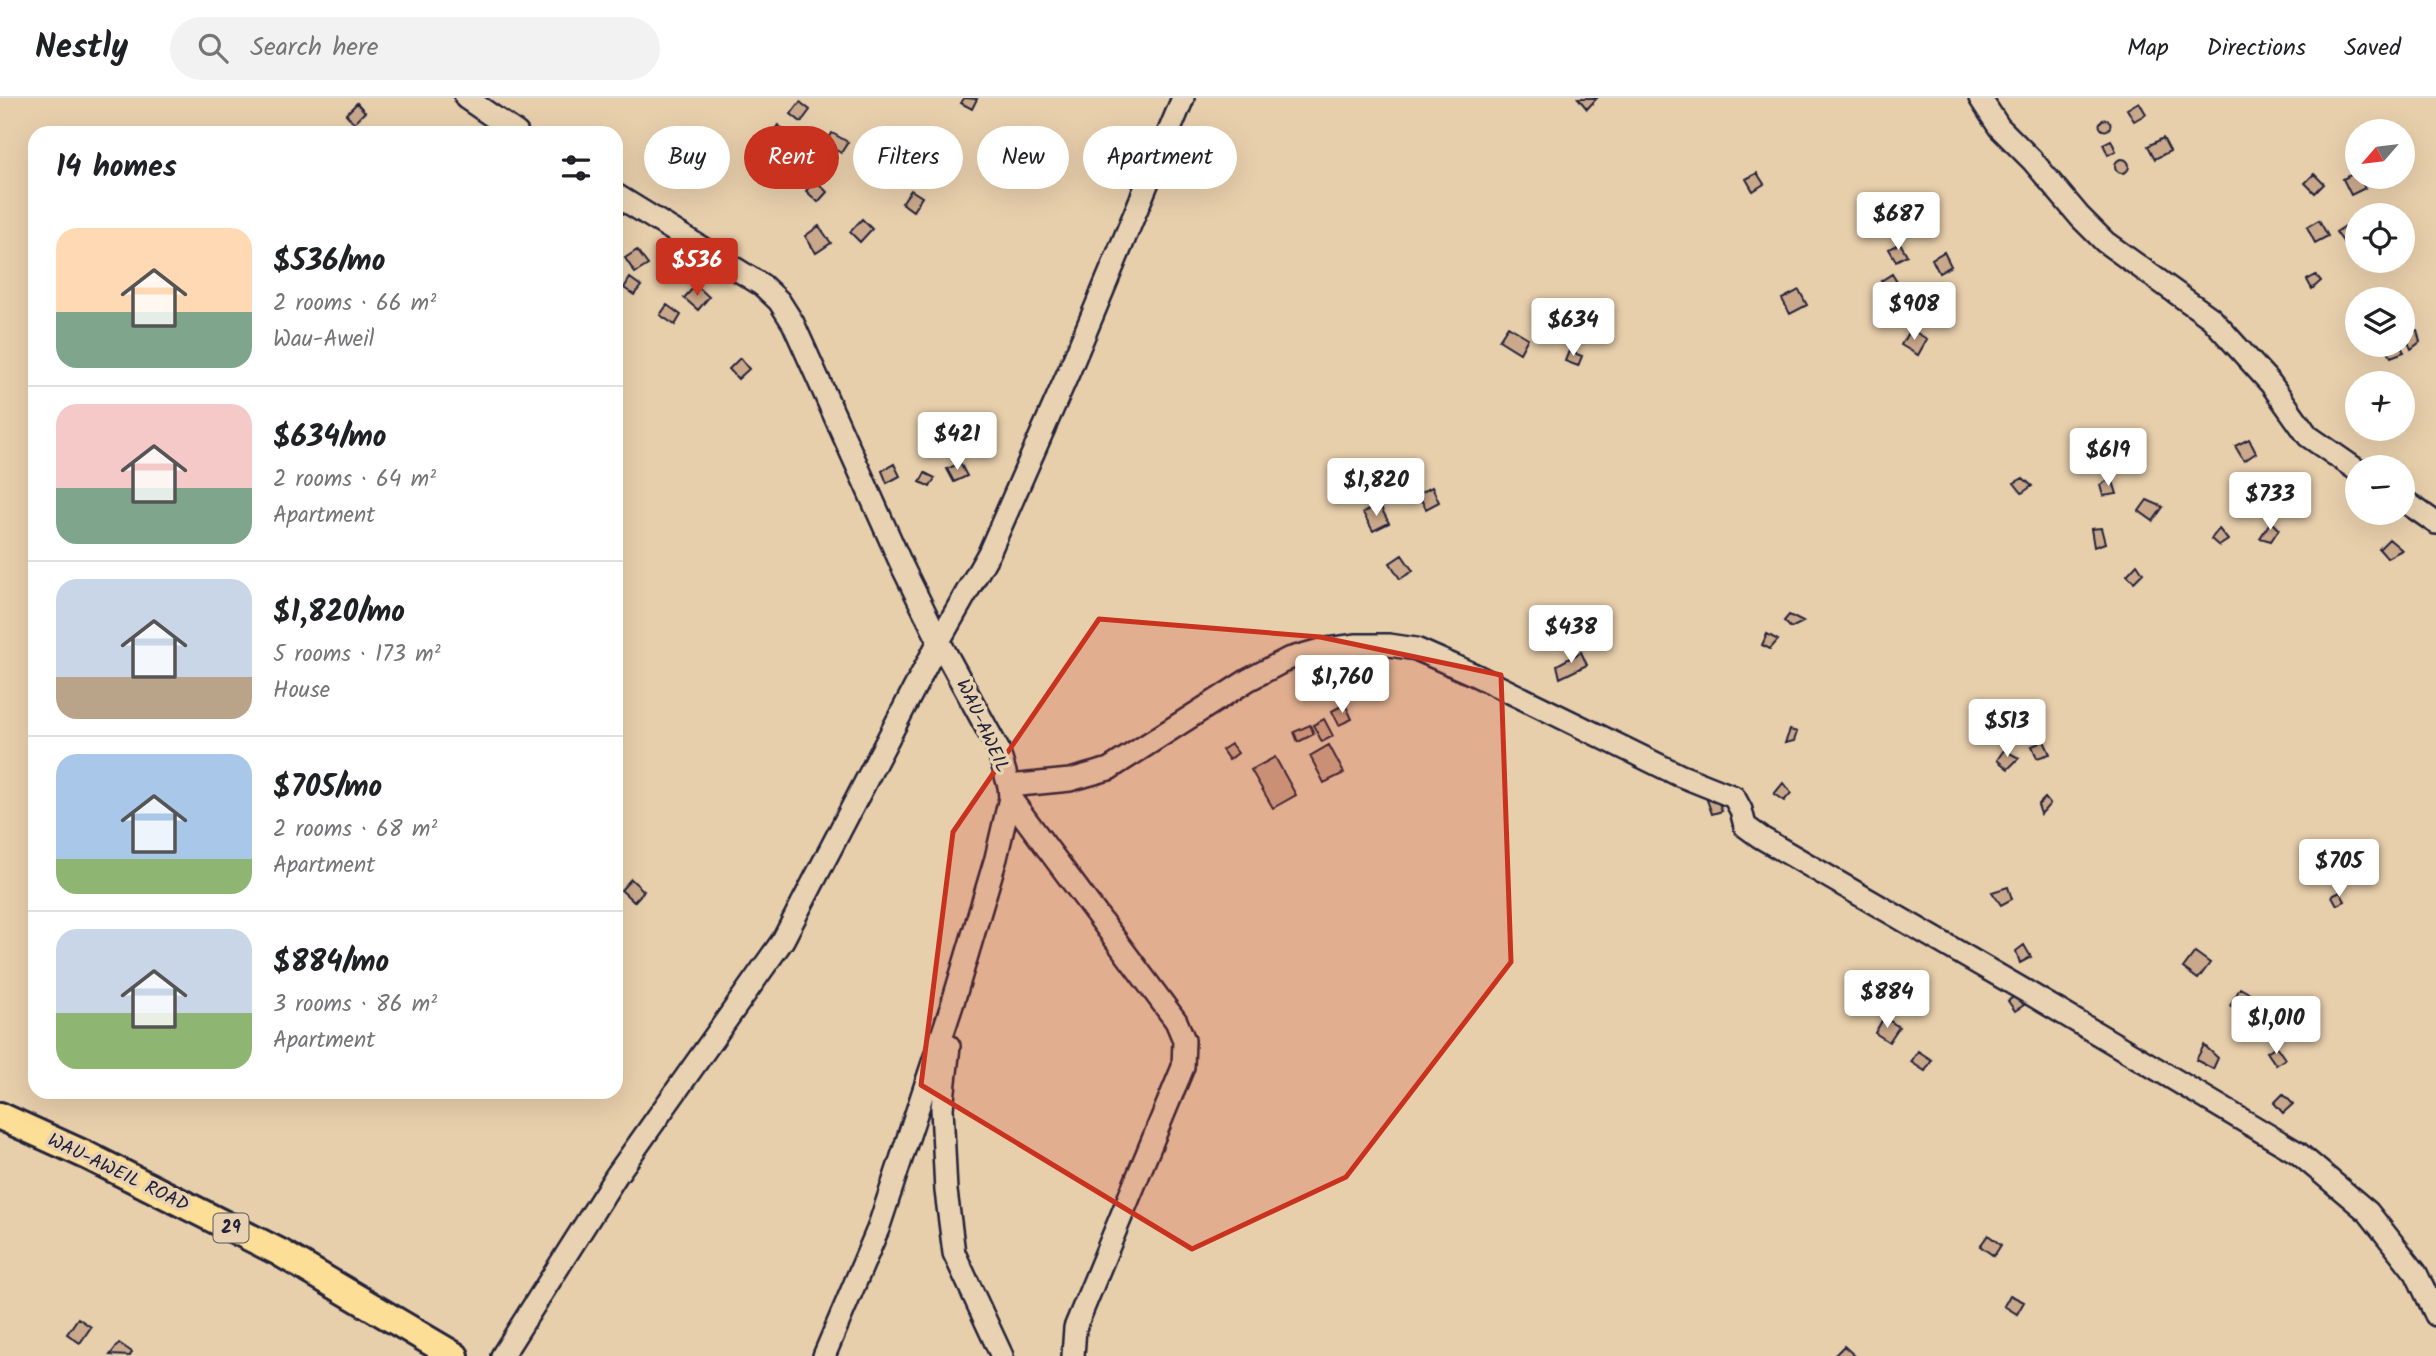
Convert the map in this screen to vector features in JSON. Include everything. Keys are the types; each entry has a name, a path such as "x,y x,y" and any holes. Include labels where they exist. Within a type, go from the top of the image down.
{"main road":[{"name":"WAU-AWEIL ROAD","path":"0,1116 88,1156 279,1252 455,1356"}],"street":[{"path":"466,98 507,126"},
{"path":"502,1356 616,1176 783,940 939,641 989,553 1184,98"},
{"path":"1980,98 1999,127 2105,242 2211,318 2271,384 2308,436 2345,462"},
{"name":"WAU-AWEIL","path":"623,199 762,285 779,300 793,323 939,641 998,749 1010,792 996,858 953,1002 878,1229 824,1356"},
{"path":"2415,508 2436,523"},
{"path":"1073,1356 1075,1328 1183,1067 1184,1040 1176,1021 1010,792 1109,769 1248,680 1288,659 1320,650 1357,645 1416,649 1679,775 1734,797 1745,826 1760,837 2298,1153 2368,1212 2416,1273 2436,1315"},
{"path":"953,1002 942,1108 946,1191 954,1253 1002,1356"}],"highlighted area":[{"path":"1099,619 1320,637 1501,675 1511,962 1346,1177 1192,1249 921,1085 953,832"}],"building":[{"path":"964,98 977,99 972,109 961,103"},
{"path":"1578,98 1597,98 1587,109"},
{"path":"800,102 810,110 801,122 791,114"},
{"path":"2139,102 2146,114 2134,121 2127,109"},
{"path":"357,103 365,112 354,123 346,114"},
{"path":"2105,119 2111,125 2105,131 2099,125"},
{"path":"839,137 848,142 841,153 839,152"},
{"path":"2163,138 2170,151 2155,159 2148,146"},
{"path":"2111,140 2116,151 2108,155 2103,144"},
{"path":"2119,159 2125,159 2129,166 2125,173 2119,173 2115,169 2115,163"},
{"path":"1757,173 1764,184 1753,191 1746,179"},
{"path":"2314,174 2324,184 2315,193 2305,183"},
{"path":"824,189 827,192 818,202 806,191"},
{"path":"2348,189 2363,189 2351,195"},
{"path":"911,190 922,197 913,211 902,203"},
{"path":"862,219 872,229 860,242 850,232"},
{"path":"2319,220 2328,236 2315,243 2307,227"},
{"path":"819,226 831,243 816,253 805,236"},
{"path":"2345,226 2345,242 2344,243 2336,232"},
{"path":"1900,243 1907,255 1896,261 1889,249"},
{"path":"637,250 648,265 635,273 625,258"},
{"path":"1944,252 1951,266 1939,273 1932,259"},
{"path":"1892,274 1900,287 1889,294 1881,281"},
{"path":"2316,275 2321,281 2312,289 2307,280"},
{"path":"630,278 641,286 634,295 624,288"},
{"path":"696,285 709,297 698,310 684,298"},
{"path":"1799,290 1807,305 1790,314 1782,299"},
{"path":"667,305 681,315 675,325 660,315"},
{"path":"1508,326 1528,338 1520,353 1499,340"},
{"path":"1910,329 1927,339 1918,355 1901,345"},
{"path":"2415,330 2420,342 2415,346"},
{"path":"1569,351 1582,356 1578,366 1565,361"},
{"path":"740,358 749,369 738,379 729,369"},
{"path":"2249,439 2256,453 2244,461 2235,446"},
{"path":"960,463 967,476 954,482 947,469"},
{"path":"894,464 900,476 887,483 882,471"},
{"path":"925,473 935,478 930,487 920,482"},
{"path":"2023,478 2032,486 2022,493 2014,483"},
{"path":"2112,478 2117,494 2103,496 2100,485"},
{"path":"1432,487 1439,502 1426,509 1418,494"},
{"path":"2147,500 2163,507 2153,521 2139,511"},
{"path":"1379,504 1389,523 1373,531 1363,513"},
{"path":"2271,521 2279,529 2271,541 2260,538"},
{"path":"2101,528 2105,543 2094,547 2091,529"},
{"path":"2219,529 2228,540 2219,546 2211,539"},
{"path":"2389,539 2402,550 2387,558 2379,549"},
{"path":"1402,555 1413,571 1400,579 1390,563"},
{"path":"2137,564 2143,573 2134,582 2127,575"},
{"path":"1789,615 1803,622 1791,628 1784,621"},
{"path":"1767,634 1778,640 1770,649 1762,645"},
{"path":"1581,652 1587,665 1560,678 1557,665"},
{"path":"1345,704 1352,719 1339,725 1332,711"},
{"path":"1324,719 1333,736 1322,742 1313,725"},
{"path":"1310,725 1314,734 1298,742 1294,732"},
{"path":"1790,730 1797,732 1794,741 1785,743"},
{"path":"2044,741 2050,754 2037,758 2032,746"},
{"path":"1231,744 1238,753 1229,760 1222,750"},
{"path":"1329,745 1344,773 1324,783 1310,756"},
{"path":"2004,750 2019,758 2008,769 1997,760"},
{"path":"1275,757 1296,795 1273,808 1251,770"},
{"path":"1783,783 1791,793 1784,801 1774,794"},
{"path":"1715,793 1722,811 1712,814 1706,797"},
{"path":"2045,798 2050,804 2041,814 2038,805"},
{"path":"2321,851 2331,864 2319,873 2309,860"},
{"path":"631,879 644,891 634,902 623,892 623,888"},
{"path":"2008,887 2012,899 2001,905 1992,892"},
{"path":"2340,892 2345,901 2337,905 2332,896"},
{"path":"2024,945 2031,957 2020,963 2016,951"},
{"path":"2195,952 2210,963 2198,979 2183,968"},
{"path":"2240,988 2254,996 2244,1014 2230,1006"},
{"path":"2016,995 2024,1005 2015,1011 2008,1001"},
{"path":"1884,1017 1899,1027 1889,1042 1875,1033"},
{"path":"2204,1045 2218,1058 2213,1069 2196,1060"},
{"path":"2276,1046 2285,1059 2276,1065 2267,1052"},
{"path":"1918,1051 1932,1060 1925,1071 1911,1062"},
{"path":"2283,1094 2293,1104 2283,1113 2274,1103"},
{"path":"1988,1235 2001,1245 1994,1256 1980,1246"},
{"path":"2010,1295 2024,1302 2017,1314 2004,1306"},
{"path":"78,1318 91,1327 80,1343 67,1334"},
{"path":"119,1343 132,1352 130,1356 110,1355"},
{"path":"1844,1346 1855,1356 1834,1356"}]}
